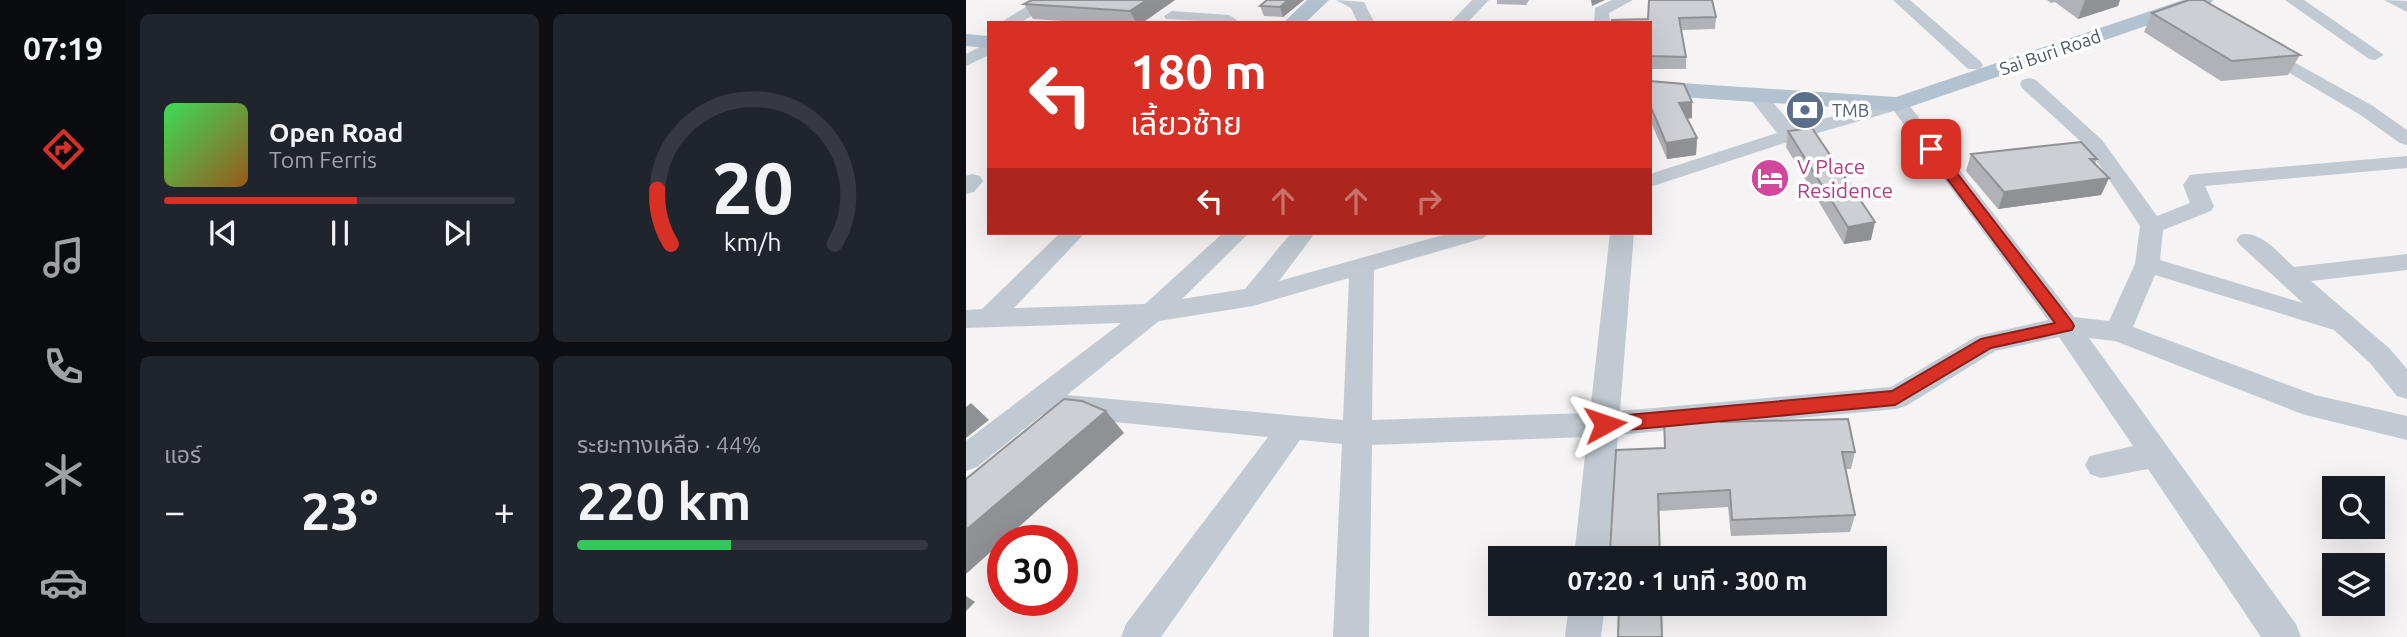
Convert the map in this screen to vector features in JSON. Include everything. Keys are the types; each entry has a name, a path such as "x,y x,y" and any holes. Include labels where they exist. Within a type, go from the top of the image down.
{"main road":[{"name":"Sai Buri Road","path":"1885,100 1975,65 2193,6"},
{"name":"Sai Buri Road","path":"1885,100 2193,6"},
{"path":"966,26 987,27"},
{"path":"966,40 987,42"},
{"path":"1652,76 1885,100"},
{"path":"1652,88 1757,96 1885,100"}],"street":[{"path":"1012,21 1049,0"},
{"path":"1167,20 1195,0"},
{"path":"1344,0 1358,5 1366,21"},
{"path":"1460,21 1481,0"},
{"path":"1602,21 1601,11 1625,0"},
{"path":"1901,0 1975,65"},
{"path":"2292,0 2375,55"},
{"path":"2392,0 2407,6"},
{"path":"1167,20 1229,20"},
{"path":"2246,41 2378,118 2407,139"},
{"path":"966,61 987,48"},
{"path":"2029,84 2095,144 2152,226 2147,264 2118,332"},
{"path":"1757,96 1790,135"},
{"path":"1652,180 1815,127 1885,100"},
{"path":"1815,127 1885,100"},
{"path":"1885,100 2066,326 2283,637"},
{"path":"2378,118 2407,113"},
{"path":"2152,226 2203,206 2194,185 2197,180 2407,162"},
{"path":"978,318 1071,235"},
{"path":"966,458 1152,313 1235,235"},
{"path":"1252,297 1301,235"},
{"path":"978,318 1152,313 1252,297 1469,235"},
{"path":"1592,546 1622,235"},
{"path":"2248,240 2380,356 2407,388"},
{"path":"2287,276 2407,262"},
{"path":"2147,264 2341,323"},
{"path":"1351,637 1362,266"},
{"path":"1035,403 1291,429 1357,433 1605,424 1895,398 1987,343 2066,326 2118,332 2312,406 2407,428"},
{"path":"2380,356 2407,354"},
{"path":"1139,637 1291,429"},
{"path":"2101,465 2156,455"},
{"path":"1583,637 1586,616"}],"building":[{"path":"1032,0 1147,0 1130,11 1024,4"},
{"path":"1267,0 1288,0 1280,7 1260,6"},
{"path":"1649,0 1712,0 1716,17 1679,18 1686,57 1652,56 1652,21 1612,21 1648,19"},
{"path":"2189,0 2203,0 2300,55 2232,61 2152,13"},
{"path":"1652,81 1684,84 1692,102 1679,103 1697,138 1666,143 1652,110"},
{"path":"1812,128 1875,222 1848,227 1788,131"},
{"path":"2081,142 2097,159 2090,159 2109,178 2004,192 1971,154"},
{"path":"1064,399 1082,401 1106,411 966,530 966,479"},
{"path":"1720,411 1721,422 1848,419 1855,452 1842,452 1855,515 1732,520 1730,490 1658,494 1660,546 1610,546 1616,450 1665,448 1664,416"},
{"path":"1619,616 1661,616 1662,637 1618,637"}],"place":[{"name":"TMB","path":"1805,110"},
{"name":"V Place Residence","path":"1770,178"}],"route":[{"path":"1605,424 1895,398 1987,343 2066,326 1931,149"}]}
